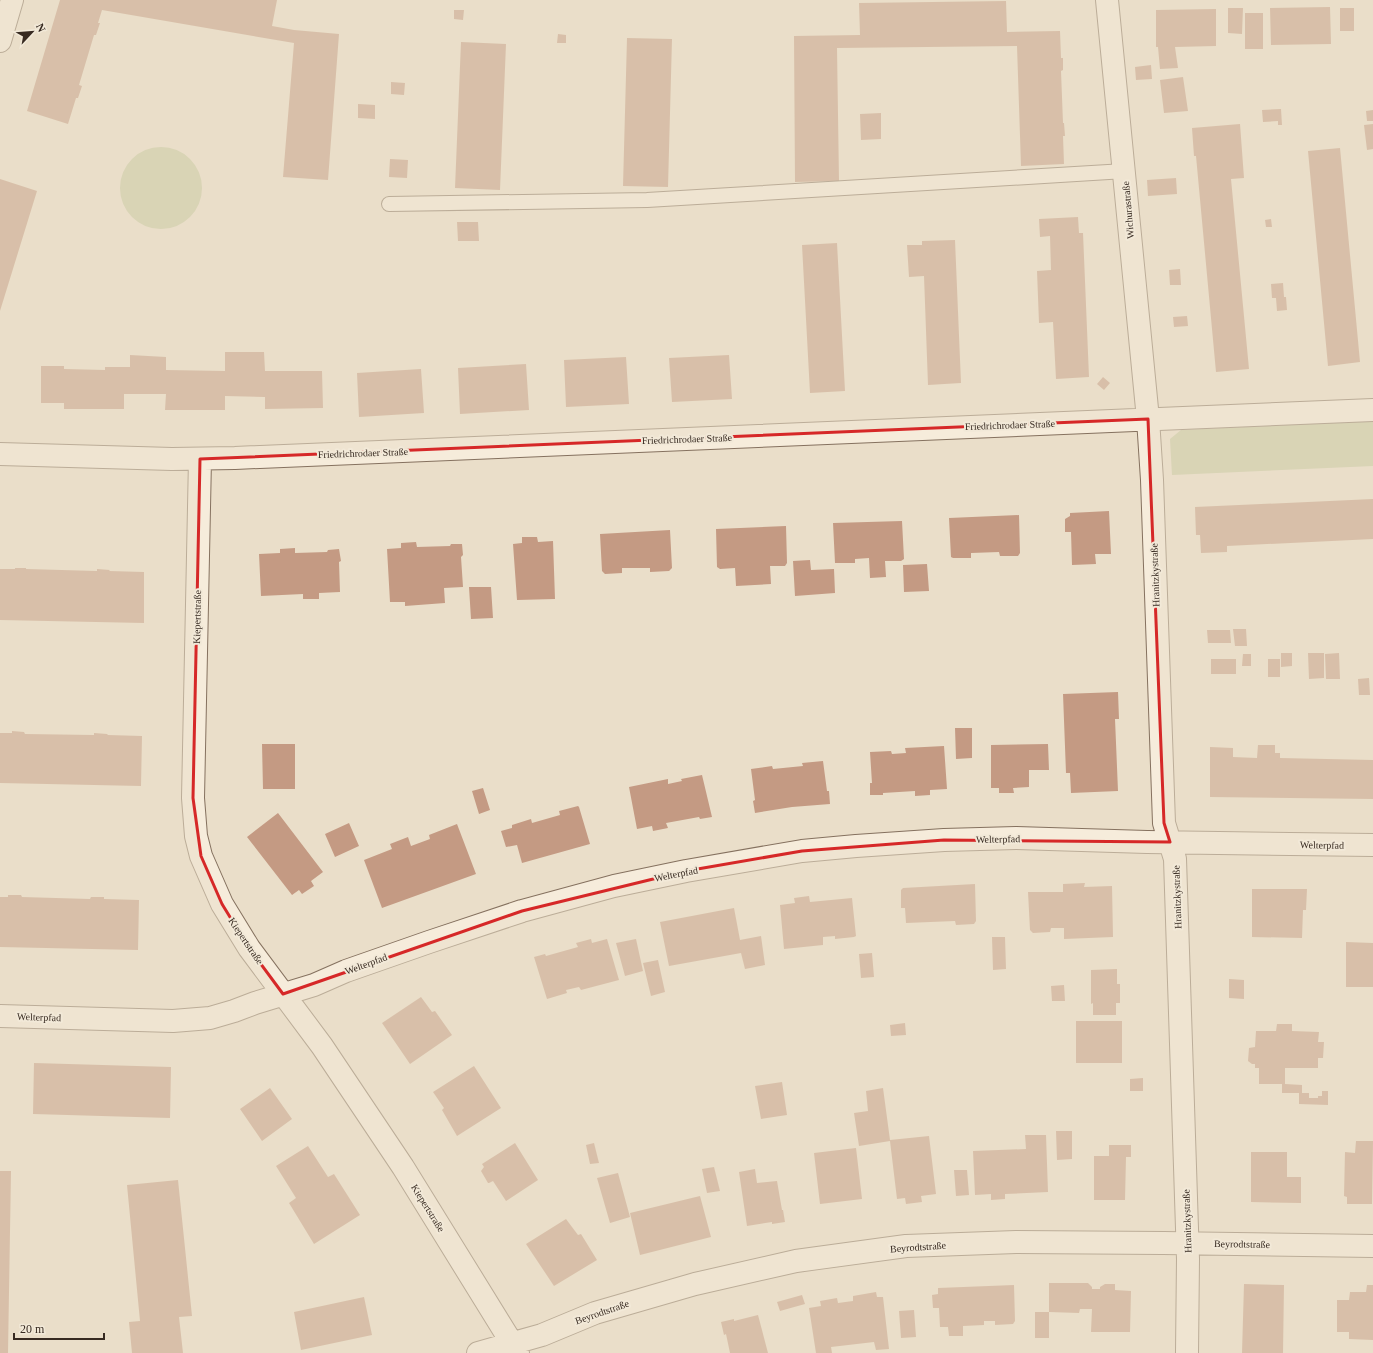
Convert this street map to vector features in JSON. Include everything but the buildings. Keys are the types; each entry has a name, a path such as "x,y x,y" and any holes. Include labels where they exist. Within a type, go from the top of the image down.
{"street":[{"path":"0,41 12,0"},
{"name":"Wichurastraße","path":"1107,0 1125,171 1148,420"},
{"name":"Friedrichrodaer Straße","path":"0,454 200,459 1373,410"},
{"name":"Hranitzkystraße","path":"1148,420 1152,480 1164,823 1176,859 1188,1243 1187,1353"},
{"name":"Kiepertstraße","path":"200,459 193,798 196,836 201,856 222,904 249,948 322,1046 403,1167 515,1348"},
{"name":"Welterpfad","path":"0,1016 173,1021 210,1018 314,985 346,971 522,911 614,886 802,851 944,840 1016,838 1373,845"},
{"name":"Beyrodtstraße","path":"478,1353 515,1348 595,1313 695,1284 796,1261 906,1246 1016,1242 1373,1246"}],"lane":[{"path":"389,204 647,200 1125,171"}],"highlighted area":[{"path":"1148,419 1164,823 1170,842 944,840 802,851 686,871 522,911 283,994 249,948 222,904 201,856 193,798 200,459"}],"green space":[{"path":"161,147 177,150 190,159 199,172 202,188 199,204 190,217 177,226 161,229 145,226 132,217 123,204 120,188 123,172 132,159 145,150"},
{"path":"1373,421 1373,466 1172,475 1170,439 1181,430"}]}
